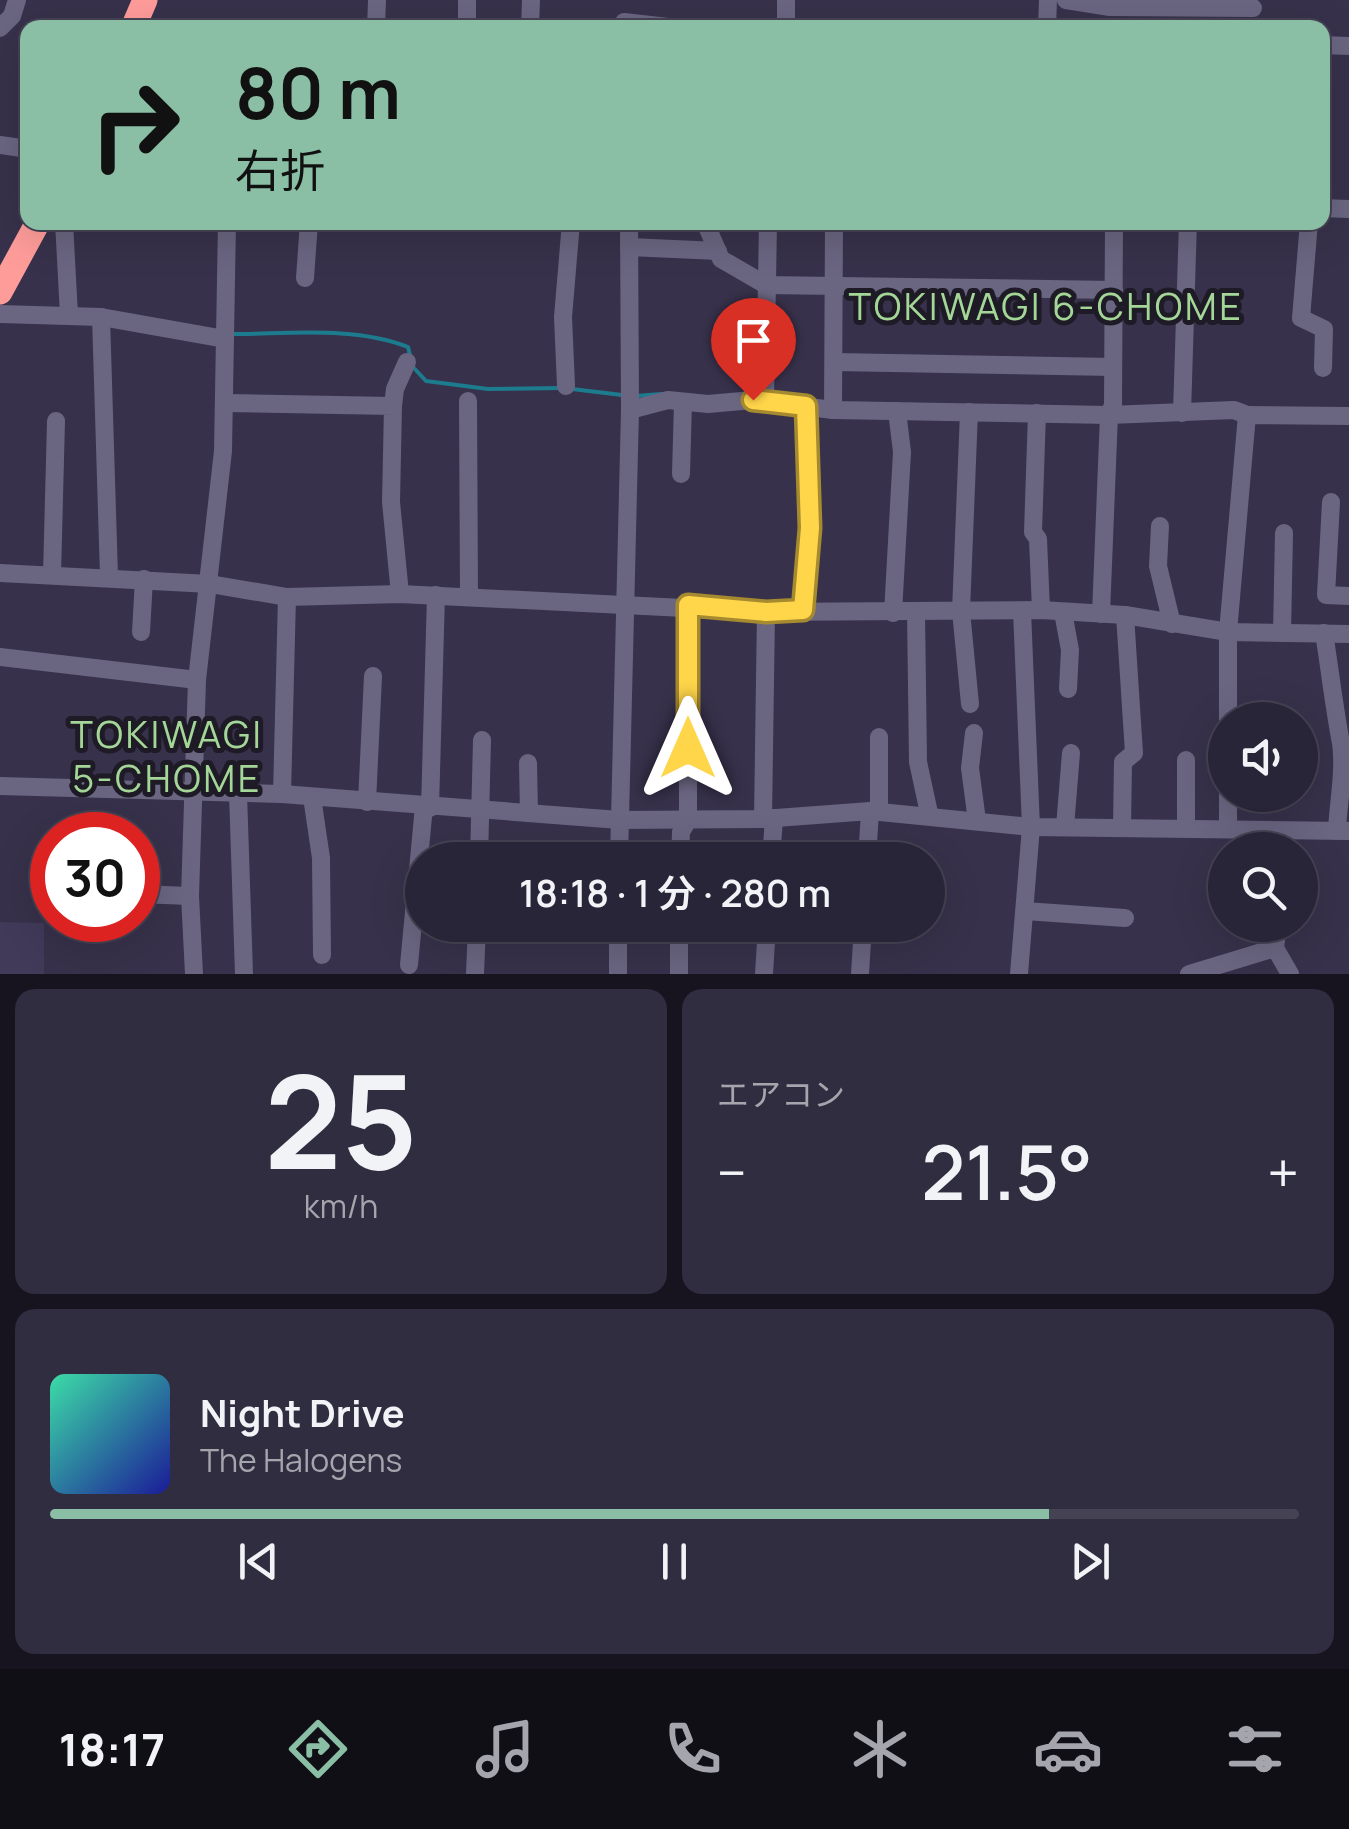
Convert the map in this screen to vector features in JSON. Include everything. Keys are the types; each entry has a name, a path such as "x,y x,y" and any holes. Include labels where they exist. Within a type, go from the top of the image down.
{"highway":[{"path":"0,292 34,230"}],"street":[{"path":"0,28 7,24 17,0"},
{"path":"1066,0 1110,7 1254,8"},
{"path":"64,230 68,316"},
{"path":"194,974 190,896 197,680 210,584 224,403 226,230"},
{"path":"305,278 308,230"},
{"path":"566,386 564,316 570,230"},
{"path":"619,842 630,410 629,230"},
{"path":"709,230 722,259 766,284 1114,290"},
{"path":"765,400 768,230"},
{"path":"833,410 834,230"},
{"path":"1101,614 1109,415 1114,405 1114,230"},
{"path":"1182,413 1188,230"},
{"path":"1308,230 1300,318 1324,329 1323,368"},
{"path":"629,246 718,251"},
{"path":"0,314 101,317 225,339"},
{"path":"101,317 109,576"},
{"path":"400,594 391,502 395,389 407,362"},
{"path":"834,362 1114,367"},
{"path":"630,410 668,400 765,400 833,410 1109,415 1234,410 1247,415 1349,416"},
{"path":"468,401 469,596"},
{"path":"681,474 682,402"},
{"path":"224,403 394,406"},
{"path":"803,610 810,528 806,406"},
{"path":"894,612 902,452 898,411"},
{"path":"969,412 961,611 970,704"},
{"path":"1018,974 1031,827 1037,413"},
{"path":"1228,702 1228,632 1247,415"},
{"path":"52,575 56,421"},
{"path":"1330,502 1326,595 1349,596"},
{"path":"1160,526 1158,566 1172,624"},
{"path":"1282,633 1284,533"},
{"path":"0,574 109,576 210,584 287,597 469,596 766,612 1064,612 1125,615 1228,632 1349,634"},
{"path":"140,632 144,579"},
{"path":"409,965 427,807 436,595"},
{"path":"282,794 287,597"},
{"path":"681,842 688,820 688,605"},
{"path":"766,612 770,842"},
{"path":"916,612 918,762 929,813"},
{"path":"1064,612 1070,650 1068,689"},
{"path":"1122,827 1123,762 1134,753 1125,615"},
{"path":"1318,835 1343,831 1341,744 1324,634"},
{"path":"0,657 197,680"},
{"path":"367,802 373,676"},
{"path":"974,734 970,768 976,821"},
{"path":"870,842 879,736"},
{"path":"480,842 482,740"},
{"path":"1065,827 1072,753"},
{"path":"1186,760 1186,827"},
{"path":"528,763 529,813"},
{"path":"0,786 282,794 620,820 768,818 874,811 929,813 1031,827 1228,826 1255,832"},
{"path":"238,794 244,974"},
{"path":"312,797 321,858 322,954"},
{"path":"1228,812 1228,826"},
{"path":"160,895 190,896"},
{"path":"1024,910 1125,918"},
{"path":"475,974 476,942"},
{"path":"618,942 618,974"},
{"path":"679,974 680,942"},
{"path":"764,974 766,942"},
{"path":"860,974 862,942"},
{"path":"1275,942 1274,948 1290,974"},
{"path":"1188,974 1274,948"}],"shaded area":[{"path":"0,922 30,923 30,942 44,942 44,974 0,974"}],"waterway":[{"path":"233,334 366,336 408,347 413,367 426,381 488,389 562,388"},
{"path":"572,389 622,395"},
{"path":"636,396 661,394"}],"district":[{"name":"TOKIWAGI 6-CHOME","path":"1046,305"},
{"name":"TOKIWAGI 5-CHOME","path":"167,754"}],"route":[{"path":"688,748 688,605 766,612 803,610 810,528 806,406 753,400"}]}
